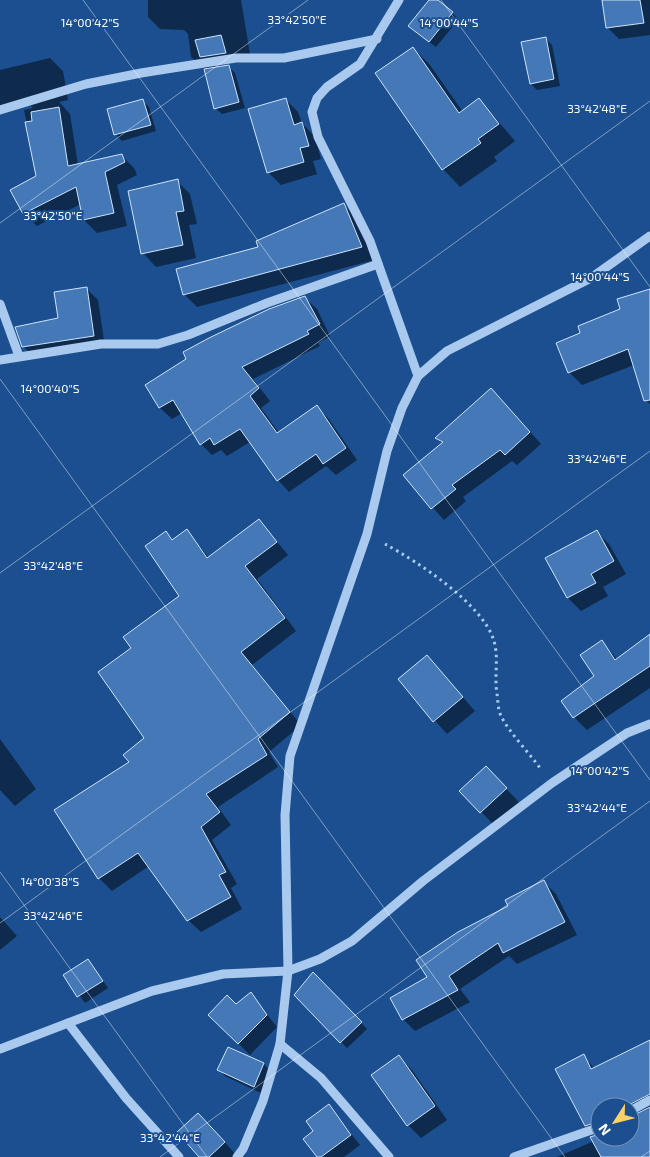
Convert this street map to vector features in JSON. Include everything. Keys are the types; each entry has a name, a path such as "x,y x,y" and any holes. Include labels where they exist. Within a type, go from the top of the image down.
{"street":[{"path":"399,0 377,39 360,64 327,88 317,98 312,112 318,137 370,241 418,376"},
{"path":"0,110 86,84 141,73 236,58 284,58 377,39"},
{"path":"237,1157 243,1149 262,1101 280,1044 288,971 285,815 290,756 367,534 387,451 402,408 418,376 447,351 591,278 650,236"},
{"path":"0,360 100,344 158,344 188,335 267,303 378,264"},
{"path":"0,304 19,356"},
{"path":"0,1049 152,991 223,974 288,971 320,959 352,941 423,881 552,783 627,732 650,724"},
{"path":"68,1023 126,1098 179,1157"},
{"path":"280,1044 321,1078 389,1157"},
{"path":"514,1157 590,1130"}],"path":[{"path":"367,534 402,553 453,591 482,618 494,640 498,664 496,692 501,716 552,783"}],"building":[{"path":"429,0 438,0 453,12 429,42 408,26"},
{"path":"602,0 640,0 644,23 606,28"},
{"path":"221,35 226,53 200,57 195,40"},
{"path":"546,37 554,79 530,84 521,42"},
{"path":"413,47 459,113 479,98 499,124 478,139 481,143 442,170 375,73"},
{"path":"229,65 239,102 214,109 204,69"},
{"path":"286,98 294,125 302,122 309,146 300,148 304,162 267,173 248,109"},
{"path":"143,99 151,125 114,135 107,109"},
{"path":"59,107 68,166 122,154 125,162 105,172 114,213 83,220 76,187 23,214 10,190 36,176 25,122 32,121 31,112"},
{"path":"178,179 184,211 176,212 183,245 141,254 128,191"},
{"path":"344,203 362,247 183,295 176,269 258,247 256,241"},
{"path":"87,287 94,336 22,347 15,327 58,318 54,292"},
{"path":"650,289 650,400 644,401 628,349 568,373 556,343 580,333 578,326 620,309 617,299"},
{"path":"305,296 320,324 307,331 309,334 242,367 259,388 250,396 277,433 317,405 346,448 323,464 316,454 277,481 240,429 214,445 210,438 200,445 173,400 159,408 145,385 186,359 183,352 269,309"},
{"path":"491,388 530,432 505,455 500,450 452,485 456,489 431,509 403,475 443,442 435,438"},
{"path":"259,519 277,542 245,566 285,618 241,652 290,712 258,739 267,755 206,794 220,812 201,827 226,872 219,875 231,897 187,921 138,853 98,879 54,810 129,762 123,755 144,738 98,672 131,648 123,637 179,596 145,546 166,531 172,540 187,529 207,558"},
{"path":"597,530 614,561 591,574 596,583 567,598 545,558"},
{"path":"650,634 650,666 573,718 561,701 594,676 580,655 602,640 615,660"},
{"path":"427,655 463,697 433,722 398,679"},
{"path":"486,766 507,788 480,813 459,791"},
{"path":"544,880 565,922 503,953 498,943 449,976 458,990 402,1020 390,998 427,977 416,960 458,932 508,906 505,900"},
{"path":"88,959 103,981 77,997 63,975"},
{"path":"313,972 362,1022 340,1043 294,995"},
{"path":"251,992 267,1015 238,1044 208,1015 227,995 236,1004"},
{"path":"650,1040 650,1094 640,1099 640,1097 590,1097 590,1124 585,1126 555,1069 584,1054 591,1069"},
{"path":"228,1047 264,1063 254,1087 217,1070"},
{"path":"399,1055 435,1106 407,1126 371,1075"},
{"path":"329,1104 351,1135 321,1157 317,1157 303,1139 313,1131 306,1121"},
{"path":"650,1107 650,1157 601,1157 596,1147 640,1147 640,1112"},
{"path":"198,1113 225,1142 209,1157 199,1157 177,1132"}]}
